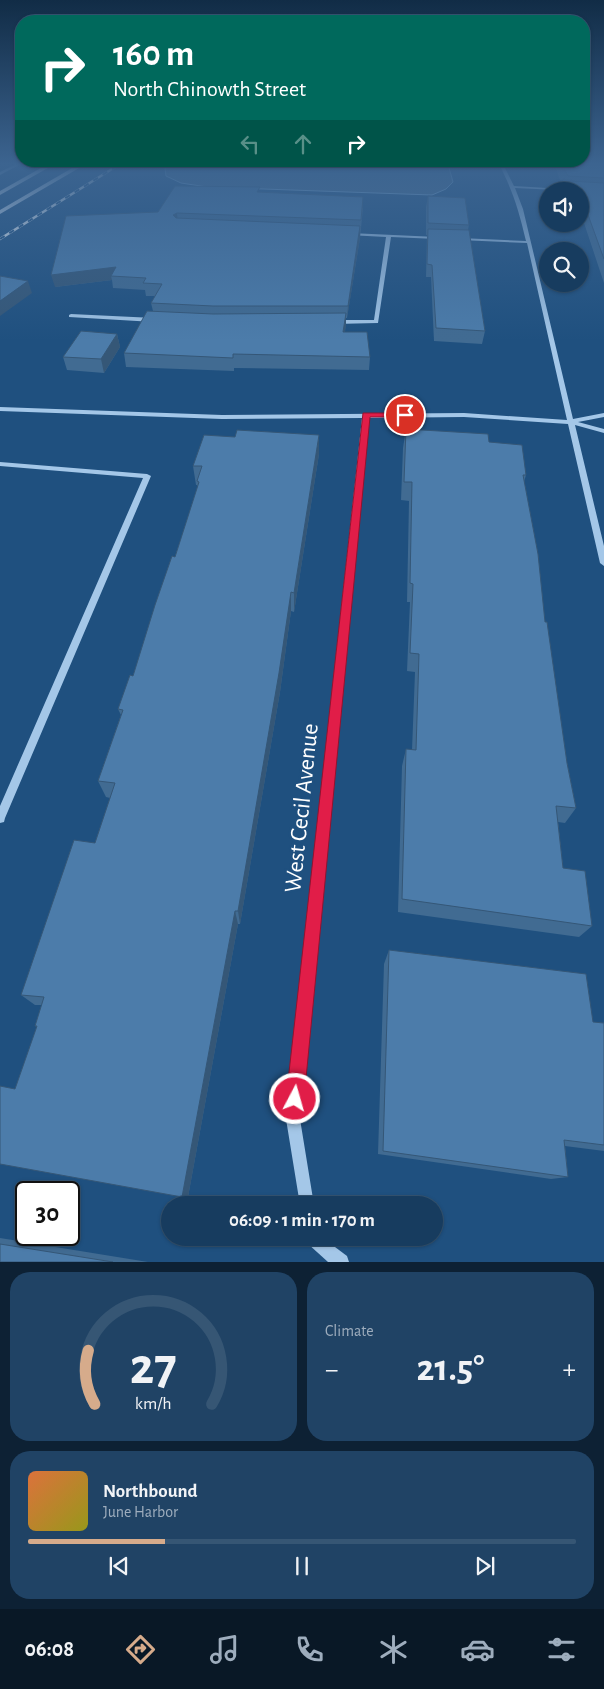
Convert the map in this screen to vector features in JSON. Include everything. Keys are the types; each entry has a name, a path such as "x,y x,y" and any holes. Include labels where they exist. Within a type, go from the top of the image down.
{"street":[{"path":"524,223 604,564"},
{"path":"341,233 448,238"},
{"path":"328,321 376,322 389,236"},
{"path":"458,239 528,242"},
{"path":"71,316 157,320"},
{"path":"0,409 222,417 472,416 570,422 604,431"},
{"name":"West Cecil Avenue","path":"306,1196 293,1119 366,415"},
{"path":"570,422 604,415"},
{"path":"0,464 147,476 0,818"},
{"path":"322,1246 341,1262"}],"building":[{"path":"64,223 289,223 360,226 348,306 213,306 151,303 162,284 143,283 146,278 111,276 116,267 51,275"},
{"path":"428,223 469,223 469,225"},
{"path":"591,223 604,223 604,259"},
{"path":"428,229 469,230 485,331 436,328 432,265 427,264"},
{"path":"0,276 28,281 0,301"},
{"path":"147,311 213,314 346,313 343,332 367,332 370,357 233,354 233,358 124,353"},
{"path":"81,331 117,334 101,359 63,357"},
{"path":"406,429 488,434 489,442 522,445 526,475 523,475 538,554 545,622 547,622 567,763 576,808 556,806 563,868 585,871 592,926 402,899 406,749 416,750 419,654 410,653 413,584 410,583 412,482 404,482"},
{"path":"237,430 319,435 294,593 291,592 238,911 235,911 182,1196 0,1164 0,1086 15,1089 37,1026 35,1026 44,997 21,995 74,840 95,843 115,783 98,781 123,710 118,709 130,675 133,676 155,605 172,556 175,557 199,482 197,481 202,466 193,466 204,435 235,437"},
{"path":"389,950 586,974 593,1022 604,1023 604,1145 564,1140 568,1177 383,1151"},
{"path":"0,1244 113,1262 0,1262"}],"railway":[{"path":"0,239 26,223"}],"route":[{"path":"295,1099 366,415 405,415"}]}
